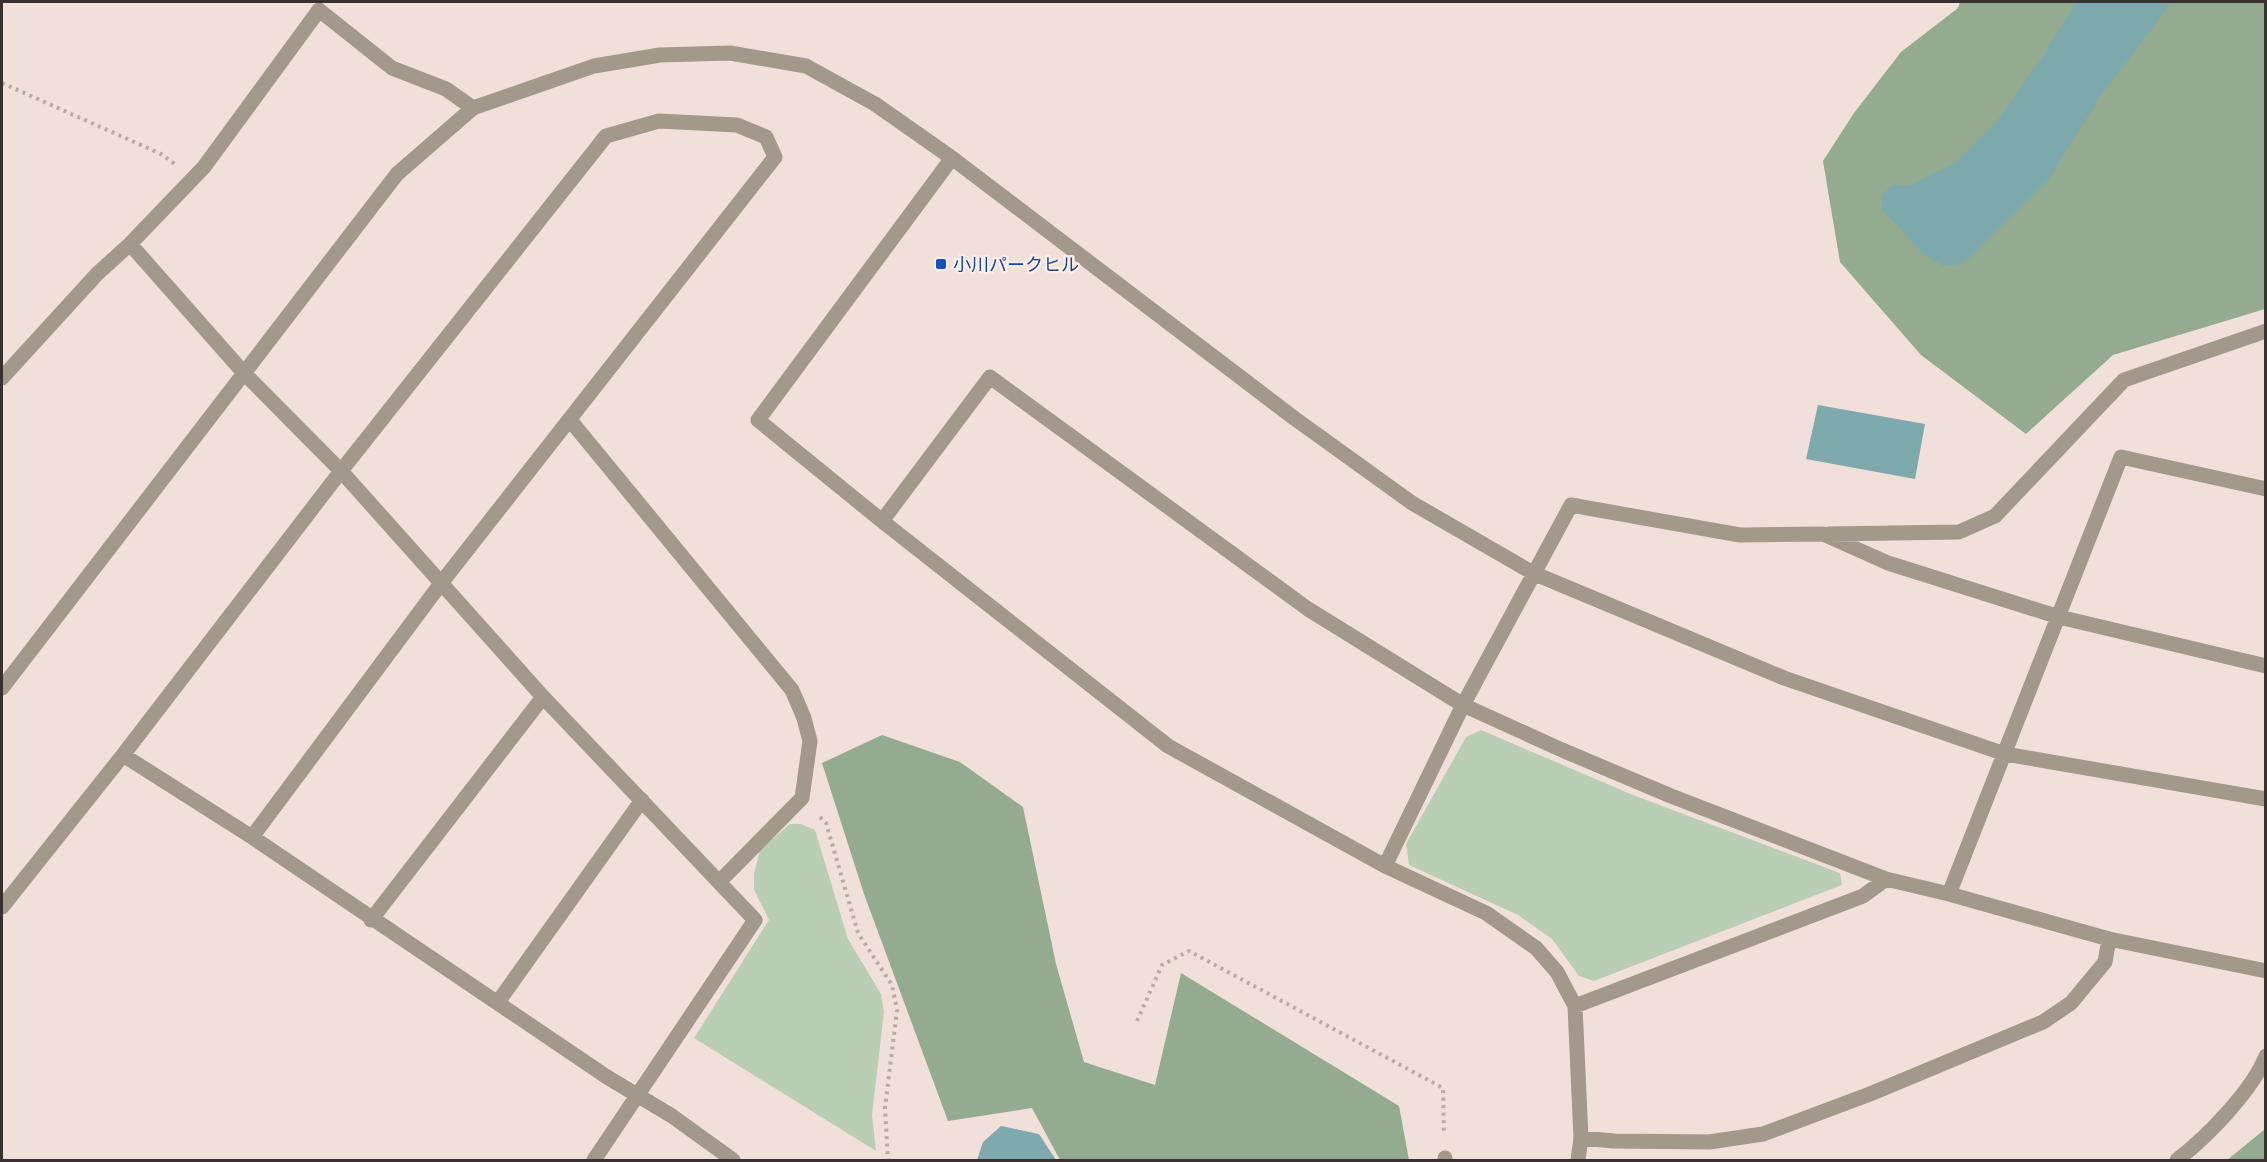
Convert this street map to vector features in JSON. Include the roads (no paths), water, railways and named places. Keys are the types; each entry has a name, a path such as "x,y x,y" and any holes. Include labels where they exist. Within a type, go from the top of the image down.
{"street":[{"path":"2,378 97,274 130,244 204,167 319,10 392,68 446,89 473,108"},
{"path":"2,688 397,174 473,108 594,66 660,55 730,53 806,66 875,104 952,158 1294,418 1412,503 1533,573 1784,678 2005,754 2265,799"},
{"path":"2,907 123,755 341,471 606,136 659,121 737,125 766,137 775,157 442,582 252,837"},
{"path":"952,158 758,420 882,521 1168,746 1386,866 1486,913 1536,948 1557,972 1575,1006 1581,1138 1578,1161"},
{"path":"130,244 243,372 341,471 543,697 755,920 594,1161"},
{"path":"1386,866 1463,705 1571,505 1740,535 1959,532 1995,516 2124,380 2265,332"},
{"path":"882,521 990,377 1308,609 1463,705 1671,796 1886,879 1949,894 2109,939 2265,971"},
{"path":"570,420 792,690 804,718 810,741 802,798 720,881"},
{"path":"1949,894 2121,457 2265,489"},
{"path":"1823,534 1888,563 2059,617 2265,666"},
{"path":"371,920 543,697"},
{"path":"123,755 252,837 371,920 498,1002 607,1077 672,1116 733,1161"},
{"path":"498,1002 642,800"},
{"path":"1575,1006 1863,896 1886,879"},
{"path":"1581,1138 1614,1141 1709,1142 1763,1134 1870,1094 2043,1022 2071,1003 2105,962 2109,939"},
{"path":"2177,1161 2204,1140 2259,1073 2265,1056"}],"water":[{"path":"2075,2 2171,2 2102,94 2047,182 1963,264 1943,266 1922,253 1881,208 1882,195 1892,185 1910,185 1955,163 1996,122 2041,59"},
{"path":"1818,405 1925,424 1915,479 1806,459"},
{"path":"1001,1126 1039,1134 1056,1160 977,1160 983,1142"}],"place":[{"name":"小川パークヒル","path":"941,264"}]}
